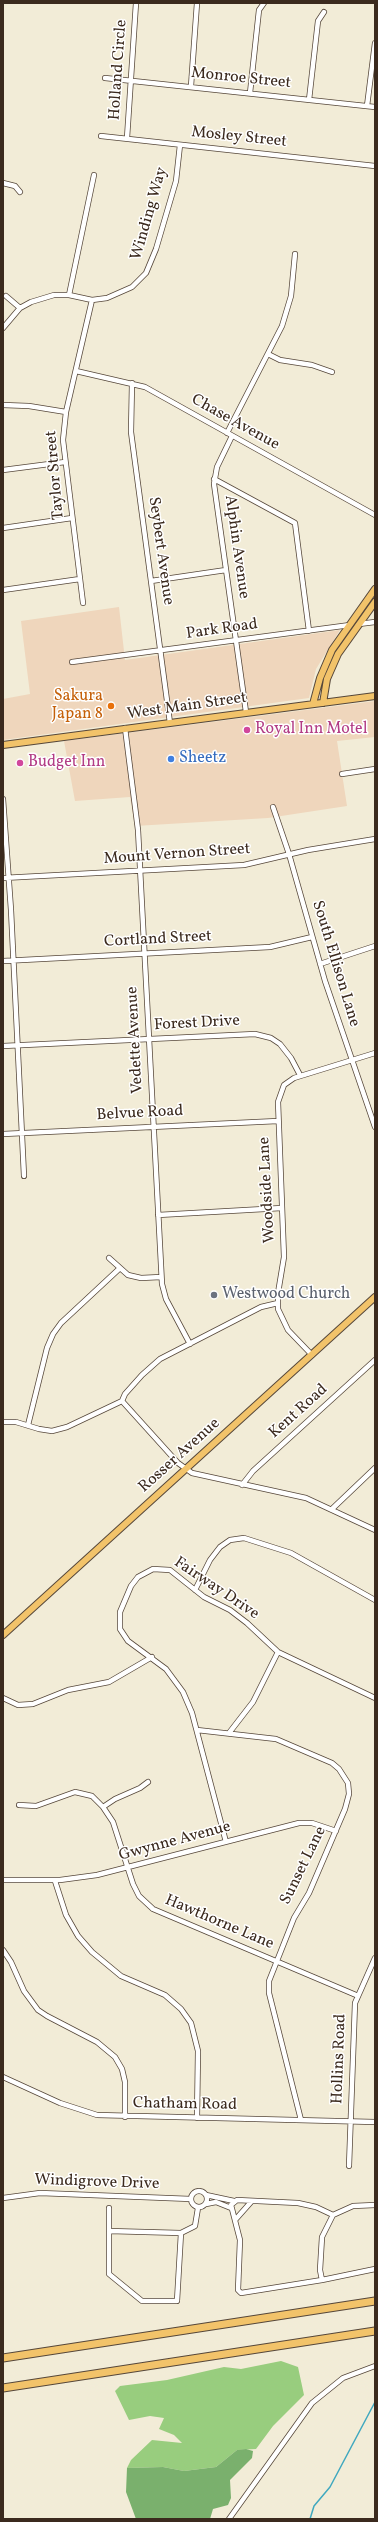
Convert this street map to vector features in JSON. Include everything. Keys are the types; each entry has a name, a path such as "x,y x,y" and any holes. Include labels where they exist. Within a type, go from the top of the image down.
{"highway":[{"path":"3,2358 375,2300"},
{"path":"3,2388 375,2331"}],"main road":[{"path":"313,704 325,664 348,626 375,589"},
{"path":"323,703 324,690 330,672 346,640 375,602"},
{"name":"West Main Street","path":"3,745 375,696"},
{"name":"Rosser Avenue","path":"3,1635 375,1297"}],"street":[{"name":"Holland Circle","path":"127,138 136,3"},
{"path":"190,86 197,3"},
{"path":"250,93 259,10 264,3"},
{"path":"309,100 318,21 324,12"},
{"path":"367,106 375,44"},
{"name":"Monroe Street","path":"105,78 375,107"},
{"name":"Mosley Street","path":"101,136 375,166"},
{"name":"Winding Way","path":"3,328 20,308 45,297 68,295 92,300 107,298 121,294 146,273 156,249 176,181 180,145"},
{"path":"68,295 94,175"},
{"path":"3,183 15,186 20,192"},
{"path":"227,433 268,354 289,305 294,274 294,254"},
{"path":"6,296 20,308"},
{"name":"Taylor Street","path":"83,603 63,440 66,412 92,300"},
{"path":"268,354 280,360 312,365 332,372"},
{"name":"Chase Avenue","path":"76,371 132,383 154,392 375,515"},
{"name":"Seybert Avenue","path":"132,383 131,432 170,722"},
{"path":"3,405 22,405 66,412"},
{"name":"Alphin Avenue","path":"232,436 217,468 214,479 246,712"},
{"path":"3,470 65,462"},
{"path":"214,479 295,523 309,631"},
{"path":"3,528 72,518"},
{"path":"151,581 226,570"},
{"path":"3,590 80,579"},
{"name":"Park Road","path":"72,662 161,652 375,622"},
{"name":"Vedette Avenue","path":"125,728 138,830 161,1277 166,1299 190,1344"},
{"path":"342,774 375,769"},
{"path":"3,800 9,877 24,1176"},
{"name":"South Ellison Lane","path":"273,807 290,854 320,964 375,1127"},
{"name":"Mount Vernon Street","path":"3,878 244,865 290,854 375,839"},
{"name":"Cortland Street","path":"3,961 270,947 312,937"},
{"path":"320,964 375,946"},
{"name":"Forest Drive","path":"3,1046 260,1034 280,1044 291,1058 300,1075"},
{"path":"352,1060 375,1053"},
{"name":"Woodside Lane","path":"312,1355 286,1327 278,1304 284,1263 278,1102 282,1090 289,1081 300,1075 352,1060"},
{"name":"Belvue Road","path":"3,1134 278,1121"},
{"path":"158,1215 282,1208"},
{"path":"109,1258 119,1269 135,1277 161,1277"},
{"path":"28,1425 49,1341 57,1327 119,1269"},
{"path":"3,1422 28,1425 45,1430 58,1429 122,1401 125,1394 150,1366 262,1307 278,1304"},
{"name":"Kent Road","path":"242,1485 253,1471 375,1360"},
{"path":"122,1401 185,1469 195,1474 306,1498 375,1530"},
{"path":"332,1509 375,1468"},
{"path":"195,1590 210,1560 220,1547 230,1540 244,1538 291,1553 375,1600"},
{"name":"Fairway Drive","path":"226,1842 188,1701 178,1683 166,1669 152,1657 128,1641 120,1629 120,1612 134,1581 148,1570 164,1569 175,1573 195,1590 247,1623 278,1652 375,1698"},
{"path":"229,1733 253,1702 278,1652"},
{"path":"3,1698 18,1705 33,1704 68,1690 109,1682 152,1657"},
{"name":"Sunset Lane","path":"197,1730 276,1739 337,1766 347,1780 350,1794 336,1831 309,1893 294,1918 275,1961 269,1981 269,1993 301,2120"},
{"path":"103,1807 120,1796 140,1788 148,1782"},
{"name":"Hawthorne Lane","path":"19,1805 36,1806 75,1792 92,1796 103,1807 116,1829 127,1868 138,1893 160,1914 356,1995"},
{"name":"Gwynne Avenue","path":"3,1880 55,1881 127,1868 306,1822 321,1825 336,1831"},
{"path":"55,1881 66,1915 78,1936 92,1952 121,1976 165,1995 181,2008 191,2022 198,2051 196,2118"},
{"path":"3,1950 11,1962 24,1991 38,2010 97,2042 115,2057 122,2069 125,2082 125,2117"},
{"name":"Hollins Road","path":"348,2166 356,1995 375,1958"},
{"name":"Chatham Road","path":"3,2077 82,2111 97,2115 125,2117 375,2122"},
{"path":"198,2208 193,2205 191,2199 192,2194 197,2191 206,2195 234,2201 298,2203 316,2207 333,2215"},
{"name":"Windigrove Drive","path":"3,2198 40,2193 191,2199"},
{"path":"206,2195 206,2204"},
{"path":"234,2201 232,2210 240,2240 238,2290 241,2292 322,2280 375,2269"},
{"path":"241,2201 245,2207"},
{"path":"198,2208 206,2204 216,2202 239,2214"},
{"path":"235,2220 251,2202"},
{"path":"322,2280 320,2270 321,2243 325,2228 333,2215 353,2206 375,2205"},
{"path":"109,2208 109,2274 139,2300 177,2301 181,2233"},
{"path":"108,2231 181,2233 195,2226 198,2208"},
{"path":"229,2519 312,2403 343,2378 375,2366"}],"shaded area":[{"path":"119,607 125,660 340,630 316,669 309,698 3,740 3,699 30,694 21,621"},
{"path":"375,701 375,737 337,741 347,806 268,818 135,826 130,797 75,801 64,741"}],"green space":[{"path":"281,2361 298,2367 304,2395 273,2426 256,2449 237,2450 216,2467 184,2471 163,2467 127,2468 131,2460 152,2440 182,2443 174,2435 159,2429 164,2418 150,2416 129,2420 115,2391 120,2386 167,2380 224,2367 241,2369"},
{"path":"246,2449 253,2451 252,2458 230,2480 231,2498 228,2505 213,2509 210,2519 136,2519 126,2492 127,2468 163,2467 184,2471 216,2467 237,2450"}],"waterway":[{"path":"310,2519 314,2506 330,2487 375,2402"}],"place":[{"name":"Sakura Japan 8","path":"111,706"},
{"name":"Royal Inn Motel","path":"247,730"},
{"name":"Sheetz","path":"171,759"},
{"name":"Budget Inn","path":"20,763"},
{"name":"Westwood Church","path":"214,1295"}]}
